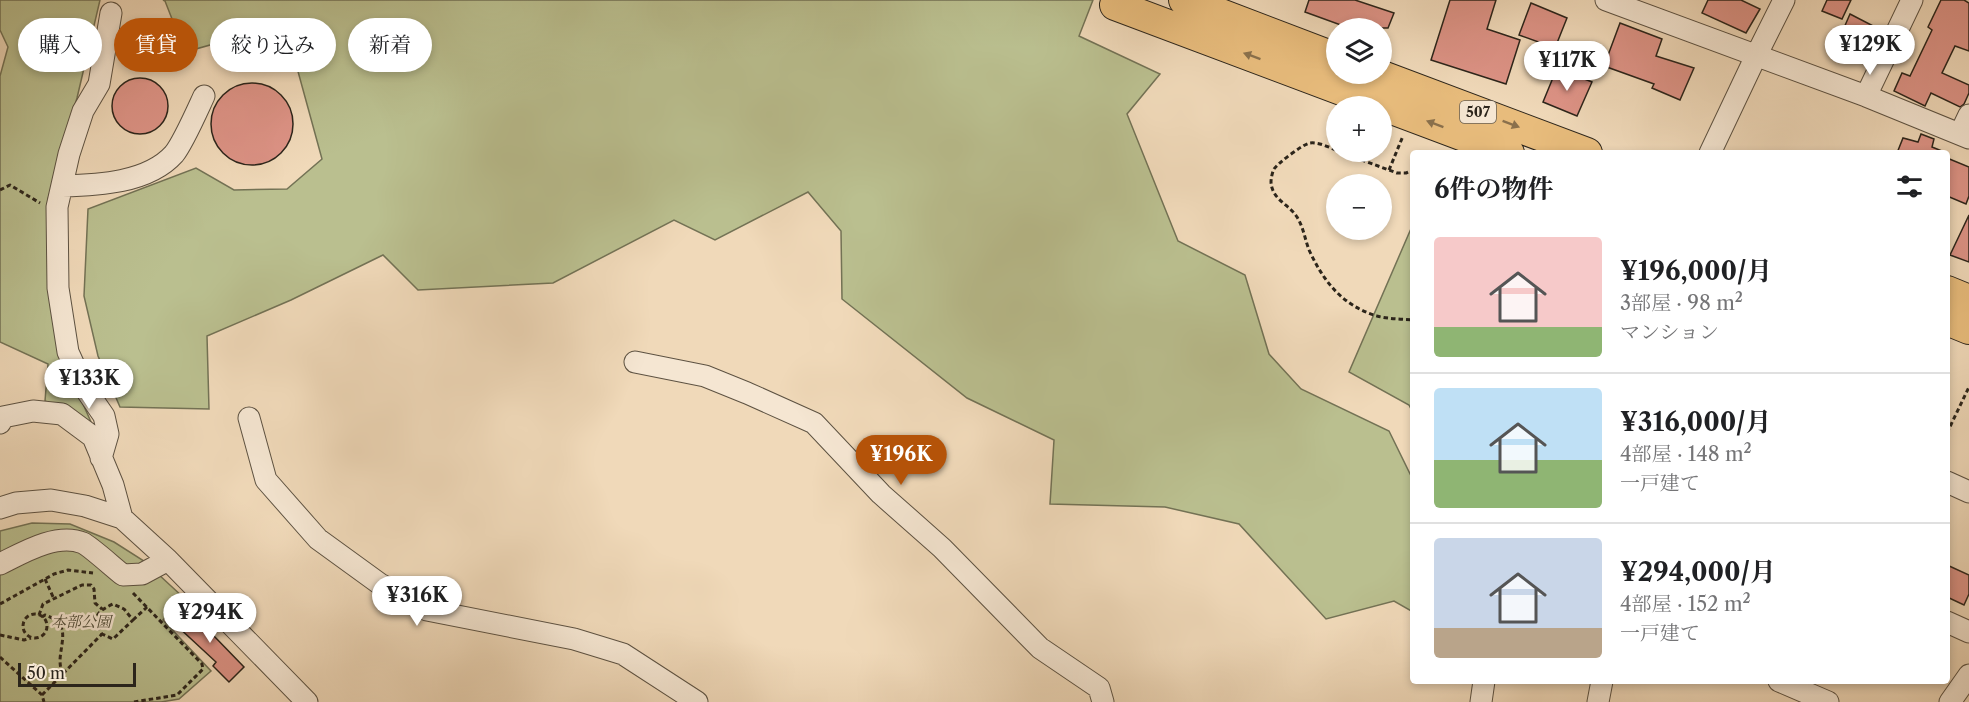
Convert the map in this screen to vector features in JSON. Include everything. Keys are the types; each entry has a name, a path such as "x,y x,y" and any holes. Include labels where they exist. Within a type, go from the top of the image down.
{"highway":[{"path":"1184,0 1326,54"},
{"name":"507","path":"1115,5 1501,150"},
{"name":"507","path":"1392,80 1579,150"},
{"path":"1950,292 1969,300"},
{"path":"1950,321 1969,329"}],"street":[{"path":"1606,0 1866,96 1965,136 1969,115"},
{"path":"1711,150 1784,0"},
{"path":"1866,96 1912,0"},
{"path":"101,458 108,435 104,416 84,387 68,352 58,288 57,213 69,154 83,111 99,84 111,13"},
{"path":"62,186 97,185 151,172 175,153 204,96"},
{"path":"635,362 705,376 814,423 881,494 942,548 1040,648 1099,688 1103,702"},
{"path":"0,423 3,417 33,411 62,414 93,436 122,518"},
{"path":"249,418 266,480 318,539 380,584 427,610 574,639 623,654 697,702"},
{"path":"1950,483 1969,492"},
{"path":"0,508 16,503 51,500 85,506 122,518 168,560 307,702"},
{"path":"0,564 36,546 65,540 84,543 123,575 142,574 168,560"},
{"path":"1950,623 1969,632"},
{"path":"1950,702 1969,675"},
{"path":"1481,702 1484,684"},
{"path":"1598,702 1601,684"},
{"path":"1786,684 1828,702"}],"path":[{"path":"1389,170 1405,130"},
{"path":"1326,147 1312,143 1303,145 1274,169 1270,180 1272,190 1279,201 1290,208 1297,217 1321,275 1333,289 1364,311 1379,316 1410,320"},
{"path":"1368,162 1396,173 1410,171"},
{"path":"0,190 10,185 57,213"},
{"path":"1950,427 1969,387"},
{"path":"0,604 45,579 68,570 103,574"},
{"path":"45,579 54,599"},
{"path":"0,636 24,640 40,637 45,631 46,624 41,616 43,604 82,585 91,585 94,590 95,603 102,609"},
{"path":"126,590 133,593 202,664 202,669 177,695 134,702"},
{"path":"134,620 124,609 112,604 96,615 96,624 102,634 114,639 134,620 147,607"},
{"path":"32,638 26,634 24,623 31,615 45,615 53,618 60,626 64,637 60,662 62,675"},
{"path":"42,695 102,634"},
{"path":"0,657 42,695 44,702"}],"green space":[{"path":"0,0 100,0 96,18 18,18 18,72 83,72 48,199 57,345 91,422 45,401 48,364 0,342 0,76 8,47 0,30"},
{"path":"163,0 1093,0 1079,36 1160,74 1127,114 1178,241 1245,275 1269,354 1301,389 1389,431 1410,474 1410,610 1394,601 1326,619 1239,524 1165,507 1050,504 1054,440 967,398 842,299 841,231 808,192 715,240 674,220 553,283 418,290 383,255 291,300 207,336 209,409 120,407 98,356 84,296 88,209 196,168 234,190 287,189 322,159 298,72 336,72 336,18 210,18 210,45 198,48 198,18 172,18"},
{"path":"1410,231 1410,407 1349,372"},
{"name":"本部公園","path":"32,523 70,524 114,542 144,561 184,598 163,620 211,671 179,699 161,702 0,702 0,531"}],"building":[{"path":"1309,0 1355,0 1394,13 1392,18 1326,20 1305,12"},
{"path":"1450,0 1496,0 1487,29 1520,40 1506,84 1431,60"},
{"path":"1708,0 1741,0 1760,9 1746,33 1702,13"},
{"path":"1827,0 1851,0 1842,19 1822,11"},
{"path":"1941,0 1964,0 1969,3 1969,51 1955,46 1942,73 1969,85 1969,93 1960,107 1931,93 1925,106 1894,91 1902,73 1910,76 1932,30 1928,27"},
{"path":"1531,3 1567,18 1555,48 1519,35"},
{"path":"1850,14 1883,31 1873,51 1840,37"},
{"path":"1620,23 1662,39 1656,56 1694,68 1680,100 1652,88 1654,84 1604,66"},
{"path":"1557,68 1592,82 1577,116 1543,102"},
{"path":"134,78 146,78 156,82 164,90 168,106 164,122 156,130 146,134 134,134 124,130 116,122 112,112 112,100 116,90 124,82"},
{"path":"244,83 260,83 275,90 286,101 293,116 290,140 281,153 260,165 244,165 229,158 218,147 211,132 211,116 218,101 229,90"},
{"path":"1921,134 1934,139 1932,147 1940,150 1898,150 1903,138 1918,142"},
{"path":"1950,159 1969,167 1969,196 1966,204 1950,197"},
{"path":"1969,215 1969,262 1950,255"},
{"path":"1950,566 1969,575 1969,594 1964,605 1950,598"},
{"path":"194,608 216,632 213,635 244,667 229,682 213,666 216,662 176,625"}]}
